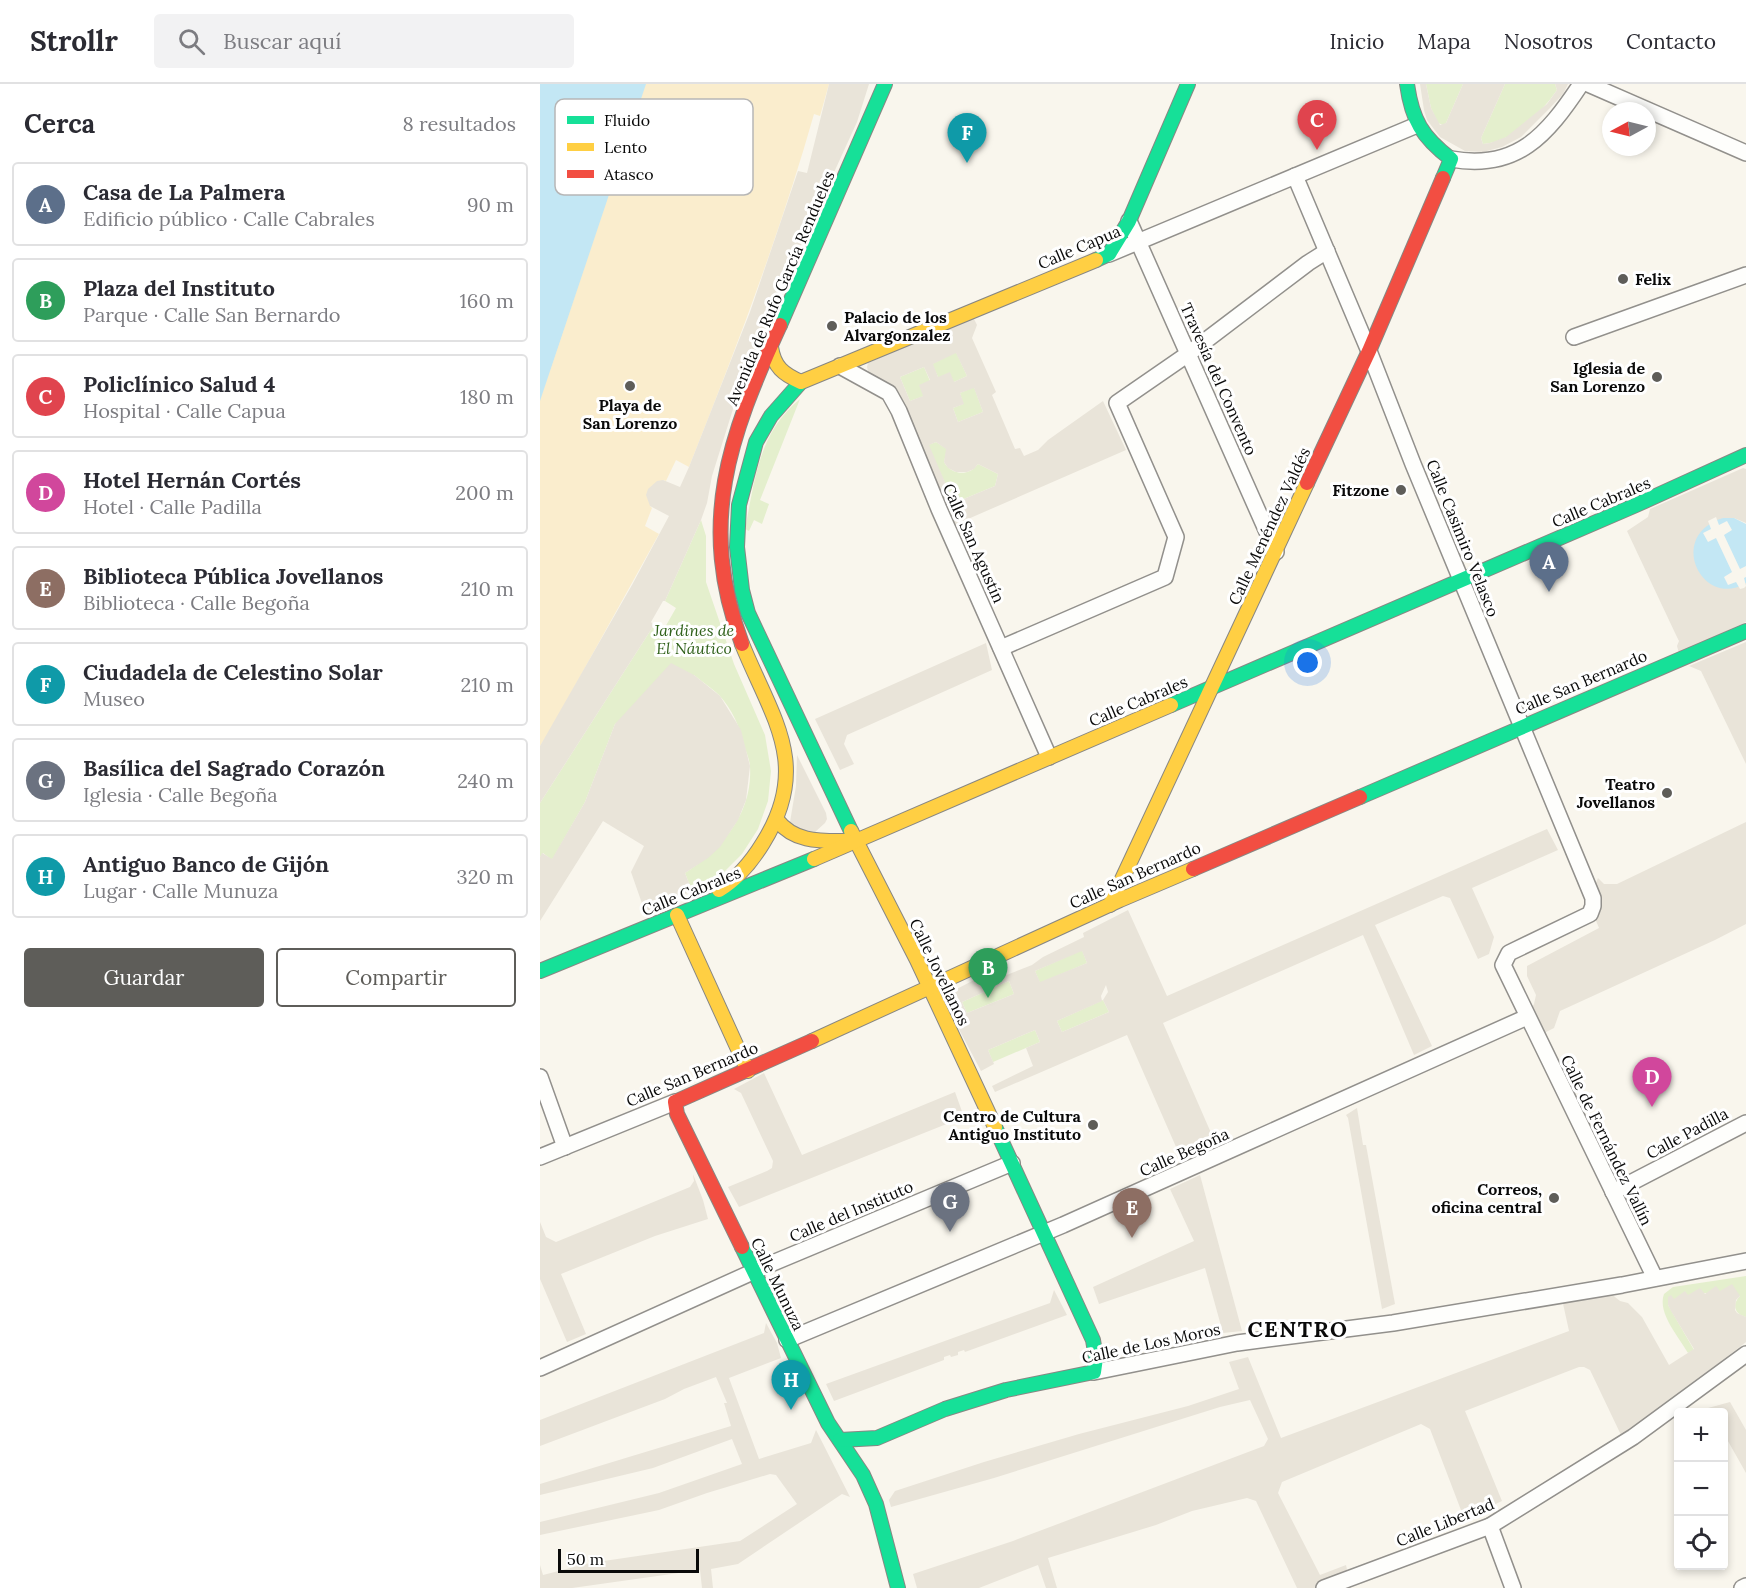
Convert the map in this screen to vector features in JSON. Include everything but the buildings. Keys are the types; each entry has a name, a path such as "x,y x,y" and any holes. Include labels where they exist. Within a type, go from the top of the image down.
{"main road":[{"name":"Avenida de Rufo García Rendueles","path":"677,915 733,882 760,849 777,820 787,776 786,752 782,737 735,627 725,586 719,535 722,497 733,448 751,391 885,84"},
{"path":"1109,254 1129,221 1188,84"},
{"path":"1407,84 1409,103 1417,125 1430,143 1451,159"},
{"name":"Calle Menéndez Valdés","path":"1110,905 1369,351 1451,159"},
{"name":"Calle Capua","path":"801,382 1109,254"},
{"path":"771,347 775,366 781,373 801,382"},
{"name":"Calle Jovellanos","path":"801,382 771,416 756,442 739,505 737,547 742,590 748,613 855,841 930,987 1044,1232 1097,1349 1094,1372"},
{"name":"Calle Cabrales","path":"540,971 1049,758 1636,505 1746,455"},
{"name":"Calle San Bernardo","path":"675,1102 748,1071 1110,905 1746,631"},
{"path":"777,820 782,830 800,839 855,841"},
{"path":"677,915 748,1071"},
{"name":"Calle Munuza","path":"675,1102 677,1114 828,1423 840,1440 866,1462 898,1588"},
{"name":"Calle de Los Moros","path":"840,1440 877,1438 945,1409 1006,1390 1094,1372"},
{"path":"866,1462 877,1438"}],"street":[{"path":"1451,159 1485,162 1507,157 1530,144 1558,118 1581,84"},
{"path":"1588,84 1746,153"},
{"name":"Calle Capua","path":"1109,254 1417,125"},
{"name":"Calle Casimiro Velasco","path":"1295,177 1369,351 1593,898 1590,914 1509,953 1503,965"},
{"name":"Travesía del Convento","path":"1129,221 1276,552"},
{"path":"1001,648 1165,577 1176,537 1117,403 1188,354 1327,251"},
{"path":"1574,337 1746,275"},
{"name":"Calle San Agustín","path":"840,366 889,393 899,411 939,509 1049,758"},
{"name":"Calle de Fernández Vallín","path":"1503,965 1655,1278"},
{"name":"Calle Begoña","path":"787,1340 1216,1158 1527,1017"},
{"path":"540,1077 565,1147"},
{"name":"Calle San Bernardo","path":"540,1157 675,1102"},
{"name":"Calle Padilla","path":"1613,1192 1746,1123"},
{"name":"Calle del Instituto","path":"540,1368 755,1272 1012,1163"},
{"name":"Calle de Los Moros","path":"1094,1372 1237,1343 1393,1323 1746,1261"},
{"name":"Calle Libertad","path":"1324,1588 1490,1526 1633,1437 1746,1354"},
{"path":"1490,1526 1513,1588"},
{"path":"1742,1588 1746,1586"}],"green space":[{"path":"1426,84 1463,84 1446,123 1443,125 1438,123 1431,108"},
{"path":"1505,84 1555,84 1557,90 1543,108 1525,125 1505,138 1483,144 1481,138"},
{"path":"956,352 967,376 954,382 938,377 932,364"},
{"path":"924,367 930,381 924,396 910,401 900,377"},
{"path":"974,387 983,412 958,422 953,408 963,404 960,393"},
{"path":"800,399 760,500 769,504 762,524 754,520 749,531 745,529 760,458 775,427"},
{"path":"936,442 947,449 944,462 951,470 965,473 978,464 998,474 995,486 954,503 928,445"},
{"name":"Jardines de El Náutico","path":"701,520 706,536 706,582 734,664 765,735 771,771 768,801 758,829 742,854 722,874 692,891 685,873 711,853 732,829 746,800 750,784 749,759 732,712 719,695 694,675 615,724 585,802 552,860 543,853 540,857 540,803 654,625 664,629 676,608 665,601"},
{"path":"1082,950 1087,963 1040,983 1035,971"},
{"path":"1009,981 1014,994 967,1013 962,1002"},
{"path":"1103,1000 1109,1012 1062,1032 1057,1021"},
{"path":"1035,1030 1040,1042 993,1062 988,1050"},
{"path":"1746,1276 1746,1317 1739,1314 1735,1305 1740,1296 1730,1294 1703,1293 1668,1305 1694,1350 1688,1353 1666,1317 1664,1294 1673,1287"}],"sand":[{"name":"Playa de San Lorenzo","path":"559,84 829,84 820,116 814,114 787,203 756,292 689,467 676,460 666,481 663,480 650,506 652,508 645,526 659,534 540,746 540,149"}],"shaded area":[{"path":"829,84 869,84 857,122 799,249 739,390 701,520 665,601 651,622 654,625 540,803 540,746 669,516 650,506 646,495 648,489 657,481 663,480 680,487 689,467 750,312 798,171 807,173"},
{"path":"1420,84 1426,84 1431,108 1440,125 1446,123 1463,84 1505,84 1481,138 1483,144 1506,137 1547,104 1557,90 1555,84 1568,84 1563,94 1521,137 1502,147 1483,152 1465,151 1440,137 1427,120"},
{"path":"973,317 977,325 972,338 996,392 992,395 1015,449 1020,448 1024,456 1038,450 1048,440 1103,401 1126,450 952,526 904,414 869,375 868,363","holes":["956,353 967,376 954,382 950,372 938,377 933,364","924,367 930,380 919,385 923,396 910,401 900,377","974,388 983,412 958,422 953,408 964,404 960,393","936,442 946,449 944,462 948,468 956,472 967,472 978,464 998,474 995,486 954,503 929,445"]},
{"path":"1743,468 1746,469 1746,523 1734,518 1746,583 1746,622 1679,653 1677,646 1679,641 1627,531 1648,517 1650,509"},
{"path":"1746,642 1746,764 1701,671 1689,666"},
{"path":"986,643 992,670 847,735 844,744 854,764 840,770 815,719"},
{"name":"Jardines de El Náutico","path":"671,663 694,675 720,696 741,730 750,766 746,800 738,820 720,847 685,873 692,891 645,912 631,872 644,846 603,821 540,921 540,857 542,853 552,859 585,802 615,724"},
{"path":"797,755 826,813 825,823 815,832 789,828 796,786"},
{"path":"1746,822 1746,924 1560,1011 1554,1028 1536,1037 1527,1017 1536,995 1527,976 1527,966 1599,928 1594,916 1594,887 1598,878 1604,884 1617,884"},
{"path":"1547,829 1558,850 1472,888 1494,937 1489,954 1478,959 1450,898 1443,896 1375,925 1432,1046 1414,1055 1363,935 1163,1023 1215,1142 1180,1156 1127,1035 995,1092 992,1086 1033,1066 1026,1048 1040,1042 1035,1030 988,1050 994,1064 981,1071 943,999 949,993 976,979 984,984 1032,965 1043,957 1084,937 1083,933 1128,910 1167,996","holes":["1082,951 1087,963 1040,982 1035,971","1009,981 1014,994 967,1013 962,1002","1106,985 1108,992 1103,1000 1109,1012 1062,1032 1057,1021 1102,1001 1101,996"]},
{"path":"764,1073 802,1155 955,1092 964,1117 739,1207 728,1187 767,1171 772,1168 773,1161 741,1093 734,1089"},
{"path":"1357,1108 1395,1304 1382,1309 1346,1115"},
{"path":"693,1174 708,1219 655,1236 561,1274 586,1334 567,1342 540,1279 540,1222 546,1237 556,1242 690,1187 694,1181"},
{"path":"1200,1175 1242,1331 1223,1333 1205,1268 1099,1304 1093,1287 1194,1241 1170,1189"},
{"path":"1732,1284 1740,1296 1736,1300 1735,1310 1746,1317 1746,1342 1686,1389 1621,1435 1590,1370 1584,1367 1465,1411 1502,1501 1483,1510 1464,1518 1430,1429 1421,1424 1282,1482 1278,1493 1320,1575 1346,1565 1351,1588 1297,1588 1256,1501 1247,1498 1192,1511 1156,1525 1048,1558 1057,1588 1046,1588 1038,1565 979,1588 917,1588 913,1574 1013,1541 1264,1446 1268,1439 1250,1400 1220,1407 994,1478 891,1507 889,1500 895,1491 984,1462 1079,1434 1188,1406 1239,1389 1229,1362 1248,1357 1281,1438 1569,1331 1562,1299 1610,1293 1620,1301 1628,1303 1642,1317 1669,1365 1694,1349 1668,1305 1668,1297 1671,1295 1674,1299 1685,1291 1688,1295 1700,1288 1705,1294 1716,1286 1720,1291"},
{"path":"1054,1290 1067,1315 965,1352 964,1350 958,1352 958,1355 944,1357 944,1360 834,1401 826,1384 1050,1303"},
{"path":"766,1323 777,1343 781,1358 729,1378 759,1459 811,1443 816,1430 850,1497 842,1494 738,1564 711,1569 713,1588 702,1588 700,1570 572,1588 540,1588 540,1565 543,1575 590,1563 740,1541 797,1504 776,1475 770,1474 659,1510 540,1535 540,1522 659,1493 742,1464 732,1439 653,1468 540,1495 540,1484 731,1426 724,1403 727,1403 716,1377 665,1399 540,1446 540,1420 764,1333"},
{"path":"1730,1402 1746,1430 1746,1473 1728,1441 1728,1408 1708,1408"}],"water":[{"path":"540,84 646,84 641,99 555,99 555,195 609,195 540,401"},
{"path":"1723,518 1734,518 1746,524 1746,583 1730,589 1716,587 1705,579 1697,567 1693,554 1696,540 1706,527"}],"pier":[{"path":"1716,517 1719,525 1727,521 1732,530 1724,535 1740,569 1746,566 1746,577 1744,578 1746,586 1744,588 1740,589 1736,582 1728,585 1724,577 1732,572 1716,538 1708,542 1703,533 1711,529 1708,521"}],"traffic: fast":[{"path":"780,325 885,84"},
{"path":"1096,260 1109,254 1129,221 1188,84"},
{"path":"1407,84 1415,118 1420,127 1451,159 1443,178"},
{"path":"801,382 771,416 756,442 739,505 737,547 742,590 748,613 851,831"},
{"path":"1171,705 1636,505 1746,455"},
{"path":"1360,797 1746,631"},
{"path":"540,971 814,859"},
{"path":"840,1440 877,1438 945,1409 1006,1390 1094,1372 1096,1358 1093,1340 995,1127"},
{"path":"742,1247 828,1423 863,1475 876,1504 898,1588"}],"traffic: slow":[{"path":"771,347 774,360 780,369 801,382 1096,260"},
{"path":"1110,905 1307,483"},
{"path":"719,890 738,875 759,850 777,815 785,789 786,765 782,742 775,719 742,644"},
{"path":"814,859 1171,705"},
{"path":"777,820 784,828 800,837 848,841"},
{"path":"851,831 917,960 995,1127"},
{"path":"812,1041 1193,869"},
{"path":"677,915 748,1071"}],"traffic: jam":[{"path":"1307,483 1369,351 1443,178"},
{"path":"742,644 729,600 722,559 721,519 725,481 746,405 780,325"},
{"path":"1193,869 1360,797"},
{"path":"742,1247 677,1114 675,1102 812,1041"}],"place":[{"name":"Policlínico Salud 4","path":"1317,150"},
{"name":"Ciudadela de Celestino Solar","path":"967,163"},
{"name":"Felix","path":"1623,279"},
{"name":"Palacio de los Alvargonzalez","path":"832,326"},
{"name":"Iglesia de San Lorenzo","path":"1657,377"},
{"name":"Playa de San Lorenzo","path":"630,386"},
{"name":"Fitzone","path":"1401,490"},
{"name":"Casa de La Palmera","path":"1549,592"},
{"name":"Teatro Jovellanos","path":"1667,793"},
{"name":"Plaza del Instituto","path":"988,998"},
{"name":"Hotel Hernán Cortés","path":"1652,1107"},
{"name":"Centro de Cultura Antiguo Instituto","path":"1093,1125"},
{"name":"Correos, oficina central","path":"1554,1198"},
{"name":"Basílica del Sagrado Corazón","path":"950,1232"},
{"name":"Biblioteca Pública Jovellanos","path":"1132,1238"},
{"name":"Antiguo Banco de Gijón","path":"791,1410"}],"district":[{"name":"CENTRO","path":"1298,1329"}]}
